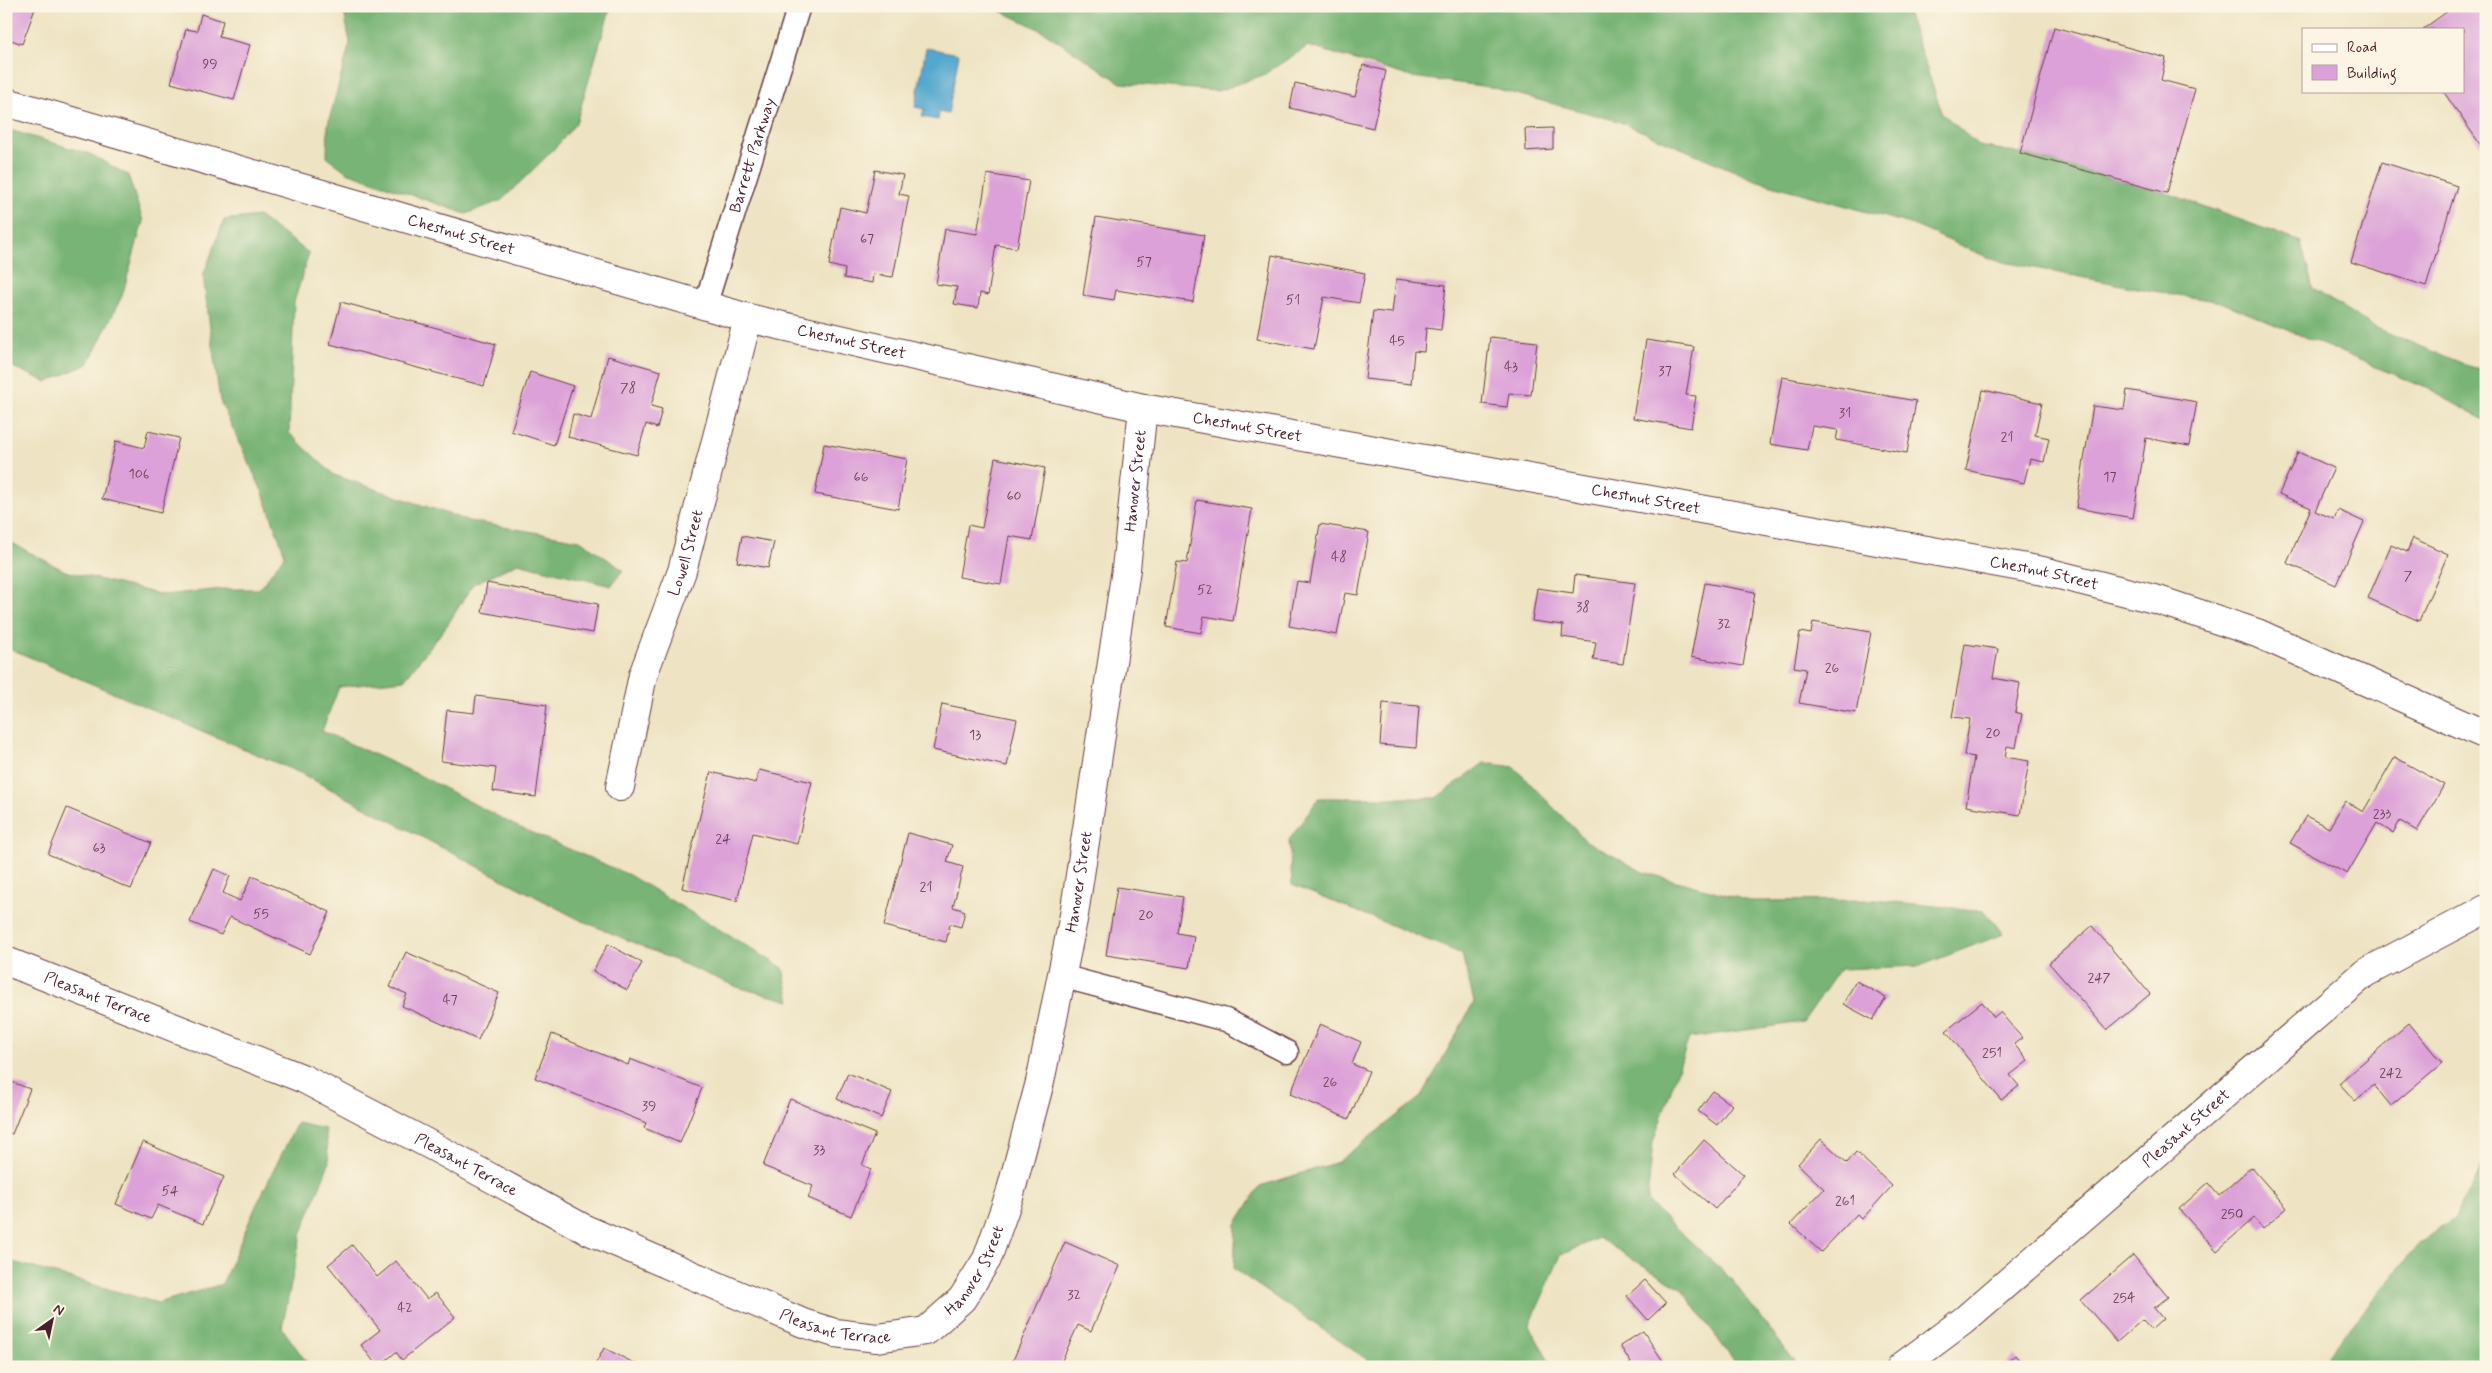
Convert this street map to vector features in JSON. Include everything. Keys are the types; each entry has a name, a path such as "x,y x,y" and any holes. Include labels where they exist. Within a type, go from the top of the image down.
{"street":[{"name":"Chestnut Street","path":"6,102 748,318 1143,408 2043,571 2158,600 2257,633 2486,735"},
{"name":"Lowell Street","path":"620,787 643,675 682,571 748,318"},
{"name":"Hanover Street","path":"930,1327 962,1298 987,1259 1010,1194 1040,1082 1074,915 1116,636 1143,408"},
{"name":"Pleasant Street","path":"1901,1367 1963,1321 2365,973 2486,909"},
{"name":"Pleasant Terrace","path":"6,962 304,1079 585,1229 803,1323 835,1333 877,1338 926,1331 930,1327"}],"lane":[{"name":"Barrett Parkway","path":"705,306 799,6"},
{"path":"1061,976 1226,1020 1287,1052"}],"green space":[{"path":"343,6 611,6 576,123 556,147 502,200 466,214 347,172 327,157 328,124 350,43"},
{"path":"990,6 1905,6 1942,113 1979,146 2020,153 2167,193 2301,242 2313,289 2374,327 2486,373 2486,421 2426,388 2221,302 2147,290 1994,260 1913,225 1758,181 1618,121 1490,87 1412,77 1308,46 1263,75 1218,91 1121,83 1041,30"},
{"path":"6,129 90,154 128,175 143,221 122,296 88,364 47,382 6,364"},
{"path":"258,216 309,253 294,302 289,433 334,475 469,521 580,540 623,570 611,586 518,563 473,584 448,624 404,680 339,687 322,731 417,774 516,826 629,875 783,968 790,1001 737,987 578,919 300,773 6,647 6,540 65,571 163,595 223,589 259,589 285,555 263,493 220,401 203,276 224,220"},
{"path":"1484,763 1514,767 1586,841 1643,872 1750,901 1875,900 1985,911 2003,934 1920,966 1840,969 1803,1022 1689,1038 1653,1142 1647,1201 1730,1278 1799,1367 1738,1367 1681,1288 1598,1238 1561,1255 1529,1326 1553,1367 1378,1367 1234,1269 1236,1224 1260,1186 1338,1162 1422,1096 1474,1002 1462,954 1292,885 1289,840 1319,798 1436,798"},
{"path":"297,1123 325,1129 329,1163 301,1235 282,1328 310,1367 6,1367 6,1260 158,1303 222,1284 256,1206"},
{"path":"2486,1161 2486,1367 2318,1367 2418,1245 2454,1218"}],"water":[{"path":"926,48 959,54 948,114 939,112 938,120 922,117 924,109 915,107"}],"building":[{"path":"6,6 36,6 22,44 6,38"},
{"path":"2455,6 2486,6 2486,145 2482,147 2444,92 2464,92 2464,28 2424,28"},
{"path":"201,14 223,21 219,37 250,45 234,100 171,83 186,29 197,31"},
{"path":"2054,27 2166,58 2161,80 2195,89 2167,193 2020,153"},
{"path":"1363,65 1386,71 1373,128 1290,108 1295,83 1355,97"},
{"path":"1553,128 1553,149 1526,151 1525,129"},
{"path":"2382,162 2457,186 2426,286 2351,262"},
{"path":"875,170 903,175 899,194 909,196 893,277 873,274 872,283 844,278 845,269 829,265 840,207 866,213"},
{"path":"987,174 1029,181 1017,248 996,245 988,295 980,293 978,308 954,304 957,287 936,284 945,229 977,234"},
{"path":"1096,217 1204,235 1193,302 1116,290 1114,300 1083,295"},
{"path":"1272,255 1365,273 1359,303 1324,297 1314,349 1257,339"},
{"path":"1396,279 1446,285 1441,330 1426,328 1424,352 1414,351 1411,384 1365,379 1373,311 1392,313"},
{"path":"341,302 496,344 484,386 330,344"},
{"path":"1490,337 1537,342 1531,395 1509,393 1507,407 1482,404"},
{"path":"1646,340 1694,347 1686,395 1696,396 1691,428 1633,418"},
{"path":"608,356 661,371 651,406 662,409 657,428 646,424 637,455 568,437 573,414 591,419"},
{"path":"530,372 573,386 554,445 511,431"},
{"path":"1782,377 1916,401 1907,453 1836,440 1838,430 1812,426 1807,450 1770,444"},
{"path":"1983,390 2042,403 2035,435 2049,438 2044,462 2030,459 2024,483 1966,470"},
{"path":"2127,390 2197,402 2189,446 2146,438 2133,518 2076,508 2093,406 2124,410"},
{"path":"148,431 179,438 161,513 102,499 116,441 144,448"},
{"path":"824,444 907,459 898,509 815,494"},
{"path":"2298,452 2334,468 2315,511 2334,519 2338,510 2364,522 2336,585 2287,563 2311,508 2279,494"},
{"path":"995,458 1045,468 1032,540 1009,536 1001,584 959,577 968,525 982,528"},
{"path":"1197,500 1252,509 1233,621 1204,616 1201,633 1166,627 1177,562 1187,563"},
{"path":"1320,524 1369,532 1358,595 1345,593 1337,635 1289,626 1297,581 1310,583"},
{"path":"742,536 774,542 768,568 737,562"},
{"path":"2413,538 2448,554 2419,621 2368,598 2391,545 2407,552"},
{"path":"1575,575 1635,583 1623,664 1593,660 1596,642 1562,637 1563,625 1532,621 1537,588 1573,593"},
{"path":"487,583 598,604 593,633 482,612"},
{"path":"1705,583 1755,592 1743,666 1691,657"},
{"path":"1813,622 1871,632 1856,713 1799,703 1806,669 1794,667 1800,632 1811,634"},
{"path":"1965,644 1998,649 1993,678 2020,683 2015,712 2022,714 2016,748 2007,746 2005,757 2029,761 2020,815 1966,806 1974,757 1964,755 1970,719 1952,717"},
{"path":"476,696 547,705 536,797 493,791 496,768 441,761 447,710 474,713"},
{"path":"1383,703 1419,706 1416,748 1380,745"},
{"path":"942,704 1017,719 1007,766 933,750"},
{"path":"2395,757 2444,785 2417,831 2400,821 2393,833 2377,823 2347,874 2290,843 2306,816 2329,828 2345,801 2363,812"},
{"path":"759,770 812,782 797,844 753,833 737,901 682,888 711,772 756,783"},
{"path":"67,808 151,843 131,889 48,854"},
{"path":"908,833 952,845 947,862 963,867 953,907 965,911 961,927 950,924 946,942 884,926"},
{"path":"214,869 230,876 223,893 240,901 252,876 330,912 310,954 230,917 221,935 190,922"},
{"path":"1117,887 1183,897 1177,933 1194,936 1189,968 1106,955"},
{"path":"2092,926 2150,994 2107,1030 2049,963"},
{"path":"608,944 642,963 627,990 593,971"},
{"path":"406,952 499,993 478,1040 402,1006 407,994 390,987"},
{"path":"1856,981 1886,998 1873,1020 1843,1004"},
{"path":"1982,1002 1994,1017 2000,1012 2022,1038 2014,1044 2028,1061 2010,1075 2019,1086 2001,1100 1946,1031"},
{"path":"2409,1023 2442,1063 2391,1106 2374,1085 2355,1101 2339,1083"},
{"path":"1320,1024 1361,1042 1352,1064 1369,1071 1349,1119 1290,1094"},
{"path":"552,1034 628,1065 630,1059 702,1088 680,1143 644,1128 646,1123 535,1078"},
{"path":"848,1073 892,1092 881,1118 837,1099"},
{"path":"6,1080 30,1089 12,1134 6,1132"},
{"path":"1713,1091 1732,1105 1717,1125 1698,1111"},
{"path":"790,1099 875,1134 862,1165 871,1169 851,1216 808,1198 813,1186 763,1166"},
{"path":"1821,1139 1847,1163 1856,1152 1892,1186 1862,1219 1857,1214 1821,1252 1791,1224 1824,1189 1798,1164"},
{"path":"1704,1140 1744,1175 1715,1209 1675,1174"},
{"path":"143,1142 224,1177 203,1224 158,1205 151,1219 116,1204"},
{"path":"2251,1167 2287,1208 2263,1229 2254,1218 2217,1251 2179,1209 2208,1183 2219,1196"},
{"path":"1065,1242 1120,1266 1091,1331 1078,1325 1059,1367 1010,1367"},
{"path":"352,1245 377,1277 396,1261 427,1299 436,1293 455,1317 402,1360 396,1352 378,1367 361,1345 380,1330 328,1265"},
{"path":"2133,1255 2168,1297 2154,1308 2163,1319 2151,1330 2142,1320 2117,1342 2081,1300"},
{"path":"1645,1280 1666,1303 1648,1320 1627,1296"},
{"path":"1643,1331 1667,1367 1625,1367 1631,1363 1620,1346"},
{"path":"604,1348 642,1367 594,1367"},
{"path":"2015,1355 2025,1367 2001,1367"}]}
